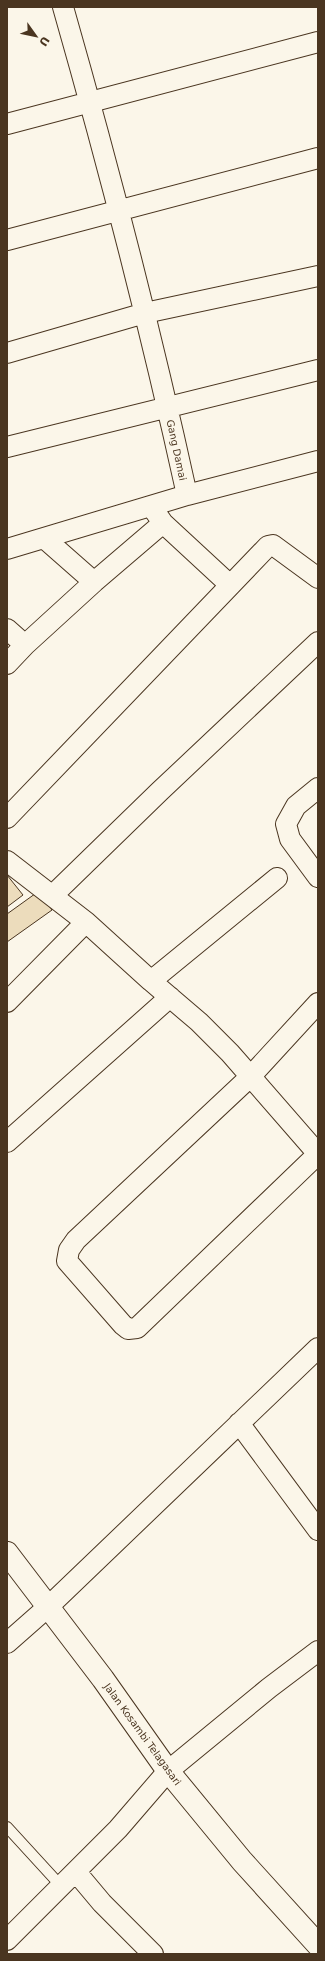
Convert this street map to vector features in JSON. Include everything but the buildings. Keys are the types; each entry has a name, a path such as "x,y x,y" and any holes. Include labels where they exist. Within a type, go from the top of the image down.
{"main road":[{"name":"Jalan Kosambi Telagasari","path":"7,1553 49,1606 103,1679 168,1772 242,1861 318,1945"}],"street":[{"name":"Gang Damai","path":"65,7 168,406 187,495"},
{"path":"7,124 318,42"},
{"path":"7,240 318,158"},
{"path":"7,353 144,313 318,276"},
{"path":"7,447 318,370"},
{"path":"7,549 187,495 318,461"},
{"path":"151,506 163,523 230,585"},
{"path":"7,664 25,645 94,582 163,523"},
{"path":"44,538 94,582"},
{"path":"7,818 263,550 272,545 318,578"},
{"path":"7,629 25,645"},
{"path":"53,895 160,791 318,642"},
{"path":"318,788 296,806 286,824 290,839 318,877"},
{"path":"7,861 53,895 86,922 151,981 200,1022 230,1053 250,1077 318,1154 137,1328 128,1329 67,1261 69,1250 76,1240 250,1077 318,1003"},
{"path":"151,981 277,878"},
{"path":"7,1002 86,922"},
{"path":"7,1142 170,997"},
{"path":"7,1643 49,1606 318,1348"},
{"path":"240,1423 318,1530"},
{"path":"7,1940 118,1829 168,1772 269,1688 318,1651"},
{"path":"76,1872 102,1903 153,1954"}],"lane":[{"path":"7,1827 61,1886"}]}
